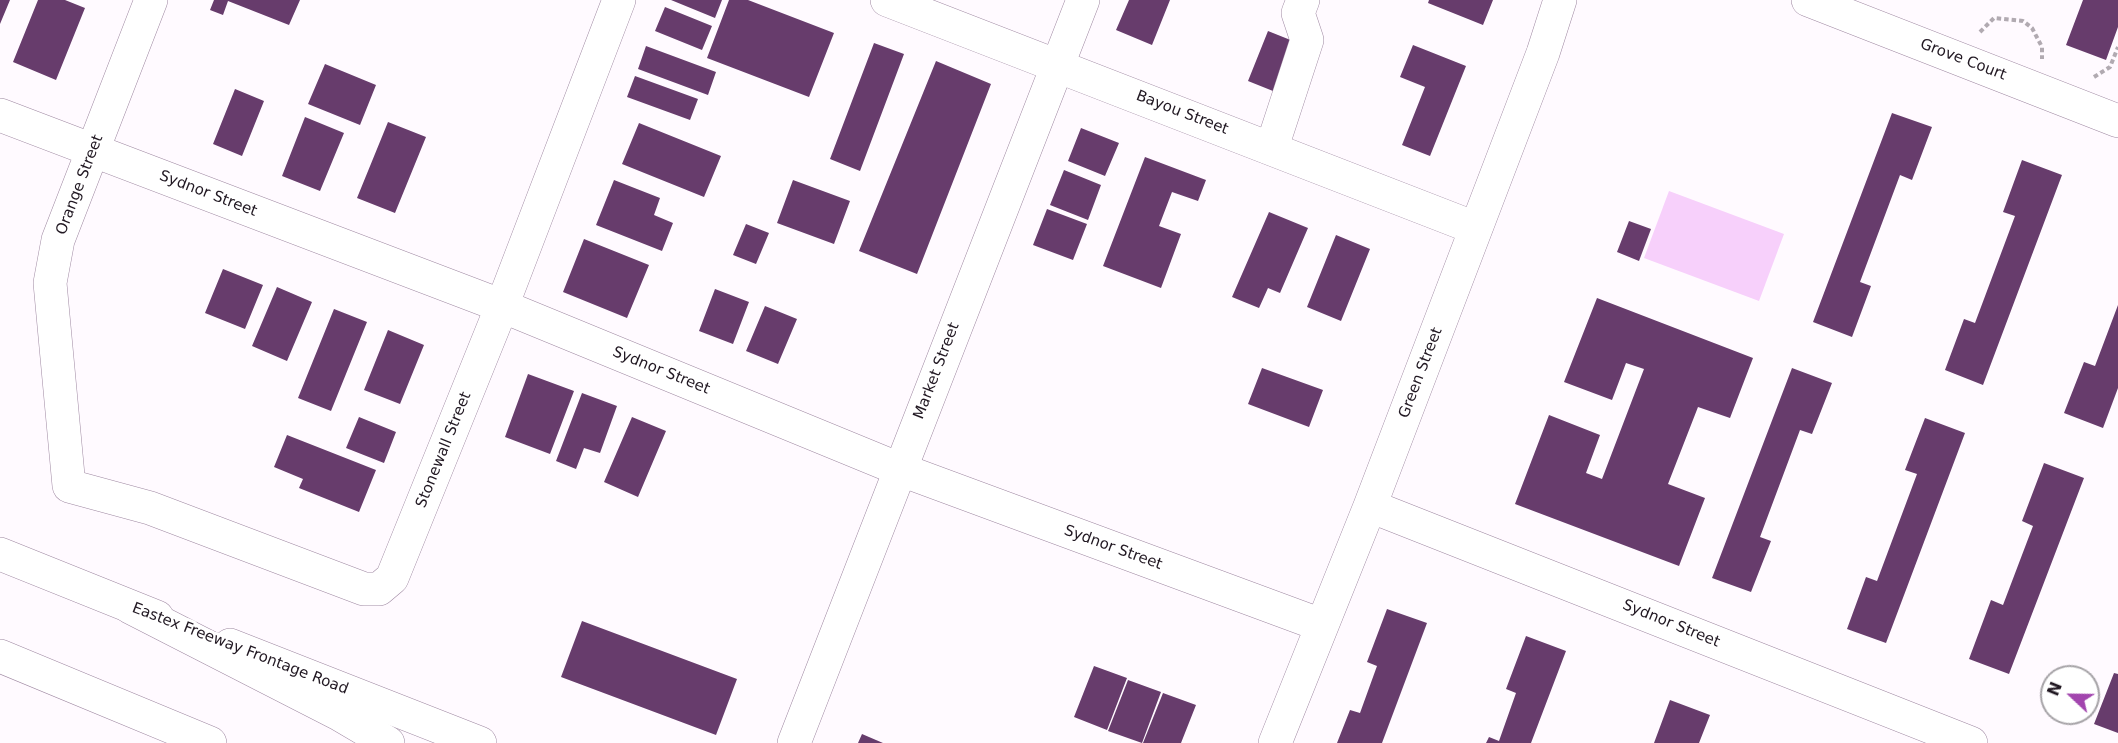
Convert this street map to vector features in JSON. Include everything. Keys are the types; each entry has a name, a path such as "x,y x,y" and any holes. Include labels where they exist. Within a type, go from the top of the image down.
{"main road":[{"name":"Orange Street","path":"69,486 50,283 58,240 151,0"},
{"name":"Stonewall Street","path":"69,486 150,508 364,590 379,589 392,578 502,306 619,0"},
{"name":"Bayou Street","path":"887,0 1272,147 1475,228"},
{"name":"Market Street","path":"794,743 1083,0"},
{"path":"1272,147 1307,40 1298,12 1303,0"},
{"name":"Green Street","path":"1275,743 1370,506 1543,53 1560,0"},
{"name":"Grove Court","path":"1808,0 2118,121"},
{"name":"Sydnor Street","path":"0,115 502,306 899,469 1321,625"},
{"name":"Sydnor Street","path":"1370,506 1971,743"},
{"name":"Eastex Freeway Frontage Road","path":"0,554 480,743"},
{"path":"130,607 339,714 388,743"},
{"path":"0,656 210,743"}],"path":[{"path":"1967,61 1976,37 1994,18 2023,21 2032,28 2042,47 2043,64"},
{"path":"2085,78 2095,77 2110,67 2118,47"}],"shaded area":[{"path":"1669,191 1784,234 1759,301 1644,258"}],"building":[{"path":"0,0 10,0 0,24"},
{"path":"38,0 65,0 85,8 56,80 13,62"},
{"path":"214,0 300,0 289,25 228,1 223,15 210,10"},
{"path":"671,0 722,0 715,18"},
{"path":"729,0 748,0 834,33 809,97 707,58"},
{"path":"1129,0 1170,0 1152,45 1116,30"},
{"path":"1429,0 1493,0 1483,25 1428,3"},
{"path":"2083,0 2118,0 2118,27 2106,60 2066,45"},
{"path":"665,7 712,26 702,50 655,31"},
{"path":"1268,31 1298,43 1278,93 1248,81"},
{"path":"874,43 904,54 860,171 830,159"},
{"path":"1413,45 1466,66 1430,156 1402,145 1425,87 1400,77"},
{"path":"646,46 716,72 708,95 638,69"},
{"path":"936,61 991,84 917,274 859,251"},
{"path":"325,64 376,85 360,125 308,104"},
{"path":"635,76 698,99 690,120 627,97"},
{"path":"235,89 264,101 242,156 213,144"},
{"path":"1892,113 1932,127 1912,180 1900,175 1860,282 1871,286 1852,337 1813,322"},
{"path":"305,117 344,133 320,191 282,176"},
{"path":"388,122 426,137 395,213 357,198"},
{"path":"639,123 721,156 704,197 622,164"},
{"path":"1081,128 1119,143 1105,176 1068,161"},
{"path":"1145,157 1206,180 1198,201 1172,192 1159,226 1181,234 1161,288 1103,266"},
{"path":"2022,160 2062,175 1983,385 1945,370 1964,319 1975,323 2015,216 2003,212"},
{"path":"1064,170 1101,185 1088,220 1050,205"},
{"path":"614,180 660,198 654,215 673,223 662,251 596,225"},
{"path":"793,180 850,201 834,244 777,223"},
{"path":"1047,209 1087,224 1073,260 1033,245"},
{"path":"1269,212 1308,228 1280,293 1268,288 1259,308 1232,297"},
{"path":"1629,221 1651,229 1639,261 1617,252"},
{"path":"746,224 769,233 756,264 733,255"},
{"path":"1336,235 1370,249 1341,321 1307,307"},
{"path":"584,239 649,265 627,318 563,292"},
{"path":"223,269 263,285 245,329 205,313"},
{"path":"277,287 312,302 287,361 252,346"},
{"path":"715,289 749,302 733,344 699,331"},
{"path":"1597,298 1753,358 1730,418 1698,407 1668,484 1705,498 1679,566 1515,504 1549,415 1600,435 1586,473 1602,479 1644,369 1626,363 1612,400 1564,382"},
{"path":"2118,305 2118,388 2103,428 2064,413 2084,362 2095,366"},
{"path":"765,306 797,319 778,364 746,351"},
{"path":"334,309 367,322 331,411 298,398"},
{"path":"388,330 424,345 400,404 364,390"},
{"path":"1262,368 1323,390 1309,427 1248,404"},
{"path":"1792,368 1832,383 1812,434 1800,430 1760,537 1771,541 1751,592 1712,578"},
{"path":"528,374 574,391 550,454 505,437"},
{"path":"582,393 617,406 600,453 584,448 576,469 556,461"},
{"path":"359,417 396,432 384,463 346,448"},
{"path":"632,417 666,431 638,497 604,482"},
{"path":"1925,418 1965,433 1886,643 1847,629 1866,577 1877,581 1917,474 1905,470"},
{"path":"287,435 376,470 359,512 299,488 303,479 274,467"},
{"path":"2044,463 2084,478 2009,674 1969,659 1991,600 2003,605 2033,526 2022,521"},
{"path":"1387,609 1427,623 1382,743 1337,743 1350,710 1360,713 1377,666 1367,662"},
{"path":"582,621 737,679 716,735 561,677"},
{"path":"1526,636 1566,651 1531,743 1486,743 1489,737 1499,741 1516,693 1506,689"},
{"path":"1094,666 1127,678 1107,730 1074,717"},
{"path":"2114,673 2118,674 2118,733 2097,725 2100,725 2100,709"},
{"path":"1128,680 1161,692 1142,743 1108,731"},
{"path":"1163,693 1196,705 1181,743 1143,743"},
{"path":"1670,700 1710,715 1699,743 1654,743"},
{"path":"862,734 883,743 858,743"}]}
